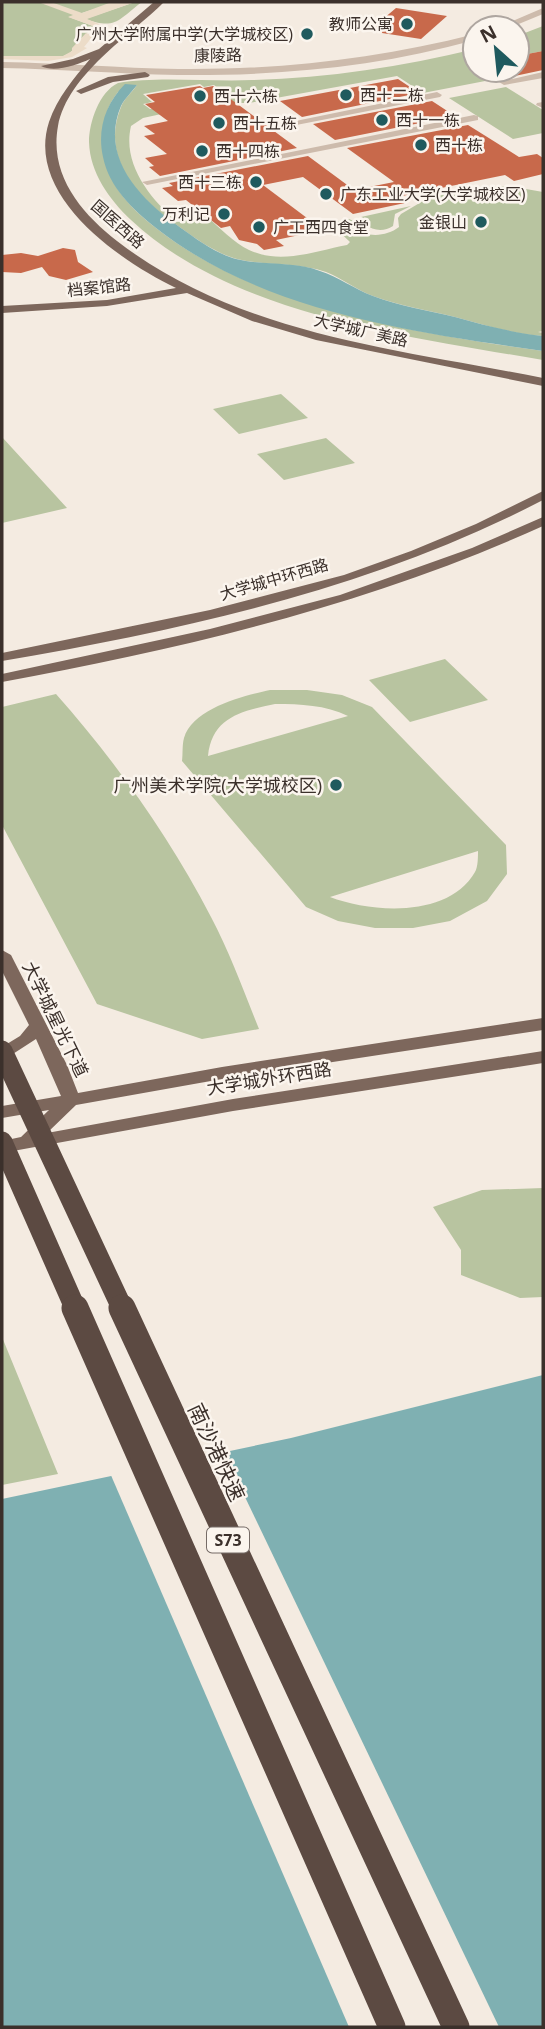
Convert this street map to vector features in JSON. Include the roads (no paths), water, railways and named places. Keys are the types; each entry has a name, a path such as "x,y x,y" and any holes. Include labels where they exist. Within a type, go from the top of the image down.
{"highway":[{"name":"南沙港快速","path":"2,1053 456,2027"},
{"name":"S73","path":"10,1144 392,2027"}],"main road":[{"name":"国医西路","path":"159,2 130,23 105,49 71,107 62,132 64,161 70,181 88,208 121,240 189,286"},
{"name":"国医西路","path":"170,2 134,30 68,94 53,124 52,153 56,173 68,197 84,218 113,245 145,266 189,286"},
{"path":"46,66 80,60 105,49"},
{"path":"81,91 111,79 145,75"},
{"path":"127,294 149,282 151,275 145,266"},
{"name":"档案馆路","path":"2,302 54,302 189,286"},
{"name":"档案馆路","path":"2,310 107,303 189,286"},
{"name":"大学城广美路","path":"189,286 316,329 395,348 543,375"},
{"name":"大学城广美路","path":"189,286 245,314 312,336 396,355 543,382"},
{"name":"大学城中环西路","path":"2,657 201,617 294,593 431,547 506,515 543,495"},
{"path":"2,678 293,615 439,568 543,521"},
{"name":"大学城星光下道","path":"2,955 58,1065 71,1099 10,1144"},
{"name":"大学城外环西路","path":"2,1112 341,1054 543,1024"},
{"path":"2,1053 26,1040 38,1026"},
{"name":"大学城外环西路","path":"10,1144 313,1092 543,1057"},
{"path":"2,1135 10,1144"}],"street":[{"name":"康陵路","path":"2,67 222,72 321,65 398,55 461,42"},
{"name":"康陵路","path":"2,67 46,66 145,75 249,75 324,70 418,55 461,43"},
{"path":"286,124 437,95"},
{"path":"147,182 474,118"}],"water":[{"path":"125,84 137,85 124,100 116,125 115,143 120,160 139,191 166,217 200,241 236,259 320,271 393,303 543,336 543,351 442,336 340,314 243,280 198,257 139,214 116,188 106,168 101,147 104,118 112,100"},
{"path":"543,1375 543,2027 2,2027 2,1499 291,1438"}],"place":[{"name":"教师公寓","path":"407,24"},
{"name":"广州大学附属中学(大学城校区)","path":"307,34"},
{"name":"西十二栋","path":"346,95"},
{"name":"西十六栋","path":"200,96"},
{"name":"西十一栋","path":"382,120"},
{"name":"西十五栋","path":"219,123"},
{"name":"西十栋","path":"421,145"},
{"name":"西十四栋","path":"202,151"},
{"name":"西十三栋","path":"256,182"},
{"name":"广东工业大学(大学城校区)","path":"326,194"},
{"name":"万利记","path":"224,214"},
{"name":"金银山","path":"481,222"},
{"name":"广工西四食堂","path":"259,227"},
{"name":"广州美术学院(大学城校区)","path":"336,785"}]}
